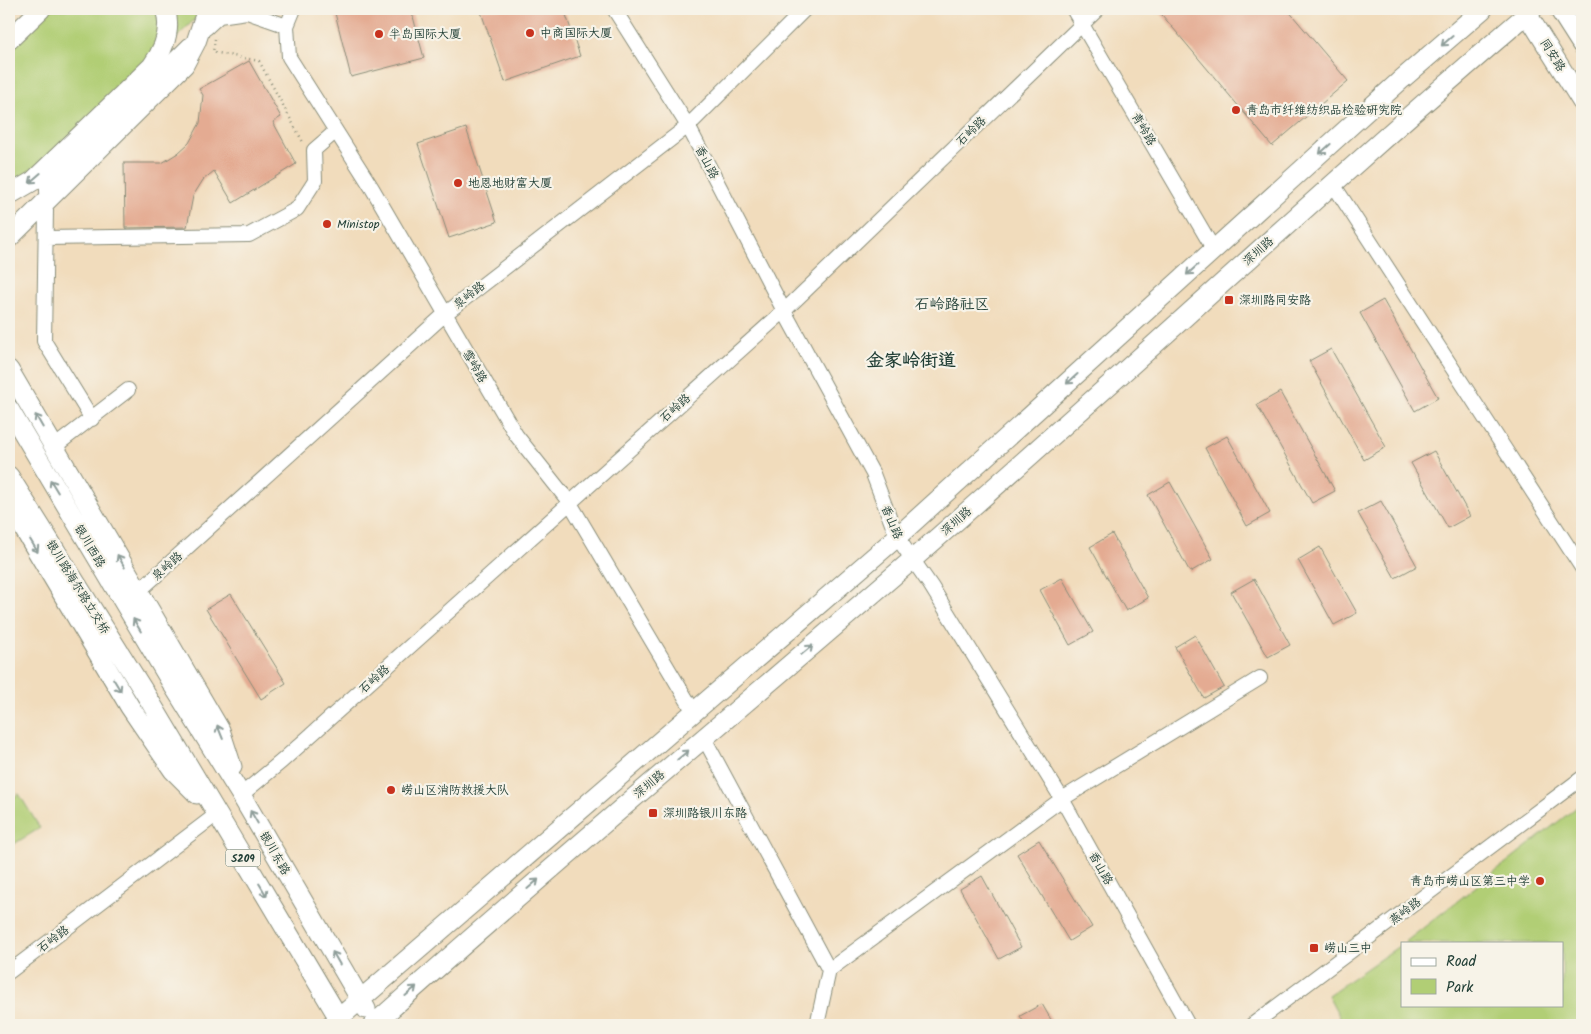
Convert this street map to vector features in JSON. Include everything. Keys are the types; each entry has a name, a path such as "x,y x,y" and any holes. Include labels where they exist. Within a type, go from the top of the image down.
{"main road":[{"path":"9,40 41,9"},
{"path":"9,195 33,181 152,66 163,49 166,40 168,28 165,9"},
{"name":"深圳路","path":"338,1023 360,1000 897,538 1402,79 1484,9"},
{"path":"1559,9 1582,45"},
{"name":"深圳路","path":"374,1025 556,864 913,559 1528,11"},
{"name":"同安路","path":"1528,11 1582,102"},
{"path":"9,238 184,65 213,12"},
{"path":"9,370 220,730 241,795"},
{"name":"银川西路","path":"9,409 171,682"},
{"name":"银川路海尔路立交桥","path":"9,476 148,698 217,814"},
{"path":"9,504 130,707 173,770 217,814"},
{"name":"银川东路","path":"171,682 241,795 374,1025"},
{"name":"S209","path":"217,814 338,1023"}],"street":[{"name":"雪岭路","path":"294,9 287,26 289,57 372,188 516,435 570,503 694,712"},
{"name":"香山路","path":"614,9 688,126 784,311 873,474 897,538 931,586 1062,798 1188,1025"},
{"name":"泉岭路","path":"139,591 445,314 688,126 805,9"},
{"name":"青岭路","path":"1073,9 1214,250"},
{"name":"石岭路","path":"241,795 282,761 784,311 1098,9"},
{"path":"206,28 213,12 247,12 287,26"},
{"path":"46,192 47,186 189,45"},
{"path":"46,238 249,235 297,208 316,181 314,150 336,132"},
{"path":"1334,184 1582,568"},
{"path":"46,210 44,341 92,419"},
{"path":"54,447 128,390"},
{"path":"829,970 1062,798 1260,678"},
{"path":"704,738 829,970 817,1025"},
{"name":"燕岭路","path":"1252,1025 1582,778"},
{"name":"石岭路","path":"9,972 217,814"}],"path":[{"path":"213,12 213,52 259,61 315,163"}],"green space":[{"path":"44,9 210,9 193,21 38,176 9,184 9,43"},
{"path":"19,794 40,828 9,847 9,800"},
{"name":"青岛市崂山区第三中学","path":"1582,803 1582,1025 1344,1025 1328,995 1401,945 1401,1006 1564,1006 1564,942 1405,942"}],"building":[{"name":"半岛国际大厦","path":"334,9 411,9 424,58 351,77"},
{"name":"中商国际大厦","path":"480,9 564,9 580,56 505,82"},
{"name":"青岛市纤维纺织品检验研究院","path":"1157,9 1287,9 1348,81 1272,146"},
{"path":"249,61 281,117 273,122 296,164 233,203 214,171 203,180 193,196 187,227 125,228 124,163 162,163 178,153 189,143 200,123 203,95 199,89"},
{"name":"地恩地财富大厦","path":"466,128 497,222 449,238 418,144"},
{"path":"1383,300 1438,398 1415,411 1360,313"},
{"path":"1331,349 1386,447 1364,460 1309,361"},
{"path":"1280,392 1335,491 1312,503 1257,405"},
{"path":"1227,436 1270,513 1247,526 1205,448"},
{"path":"1434,451 1470,516 1448,528 1411,463"},
{"path":"1170,482 1213,559 1190,572 1148,495"},
{"path":"1381,501 1417,566 1395,578 1358,513"},
{"path":"1112,534 1148,598 1126,611 1090,547"},
{"path":"1320,547 1357,613 1334,625 1298,560"},
{"path":"1062,578 1093,632 1070,645 1040,590"},
{"path":"1254,579 1290,645 1268,657 1231,592"},
{"path":"231,594 286,683 261,699 206,609"},
{"path":"1195,635 1224,687 1204,698 1175,647"},
{"path":"1039,840 1092,927 1069,941 1017,854"},
{"path":"982,876 1021,947 999,959 960,889"},
{"path":"1042,1004 1054,1025 1025,1025 1020,1016"}],"place":[{"name":"中商国际大厦","path":"530,33"},
{"name":"半岛国际大厦","path":"379,34"},
{"name":"青岛市纤维纺织品检验研究院","path":"1236,110"},
{"name":"地恩地财富大厦","path":"458,183"},
{"name":"Ministop","path":"327,224"},
{"name":"深圳路同安路","path":"1229,300"},
{"name":"崂山区消防救援大队","path":"391,790"},
{"name":"深圳路银川东路","path":"653,813"},
{"name":"青岛市崂山区第三中学","path":"1540,881"},
{"name":"崂山三中","path":"1314,948"}],"district":[{"name":"石岭路社区","path":"952,304"},
{"name":"金家岭街道","path":"911,360"}]}
